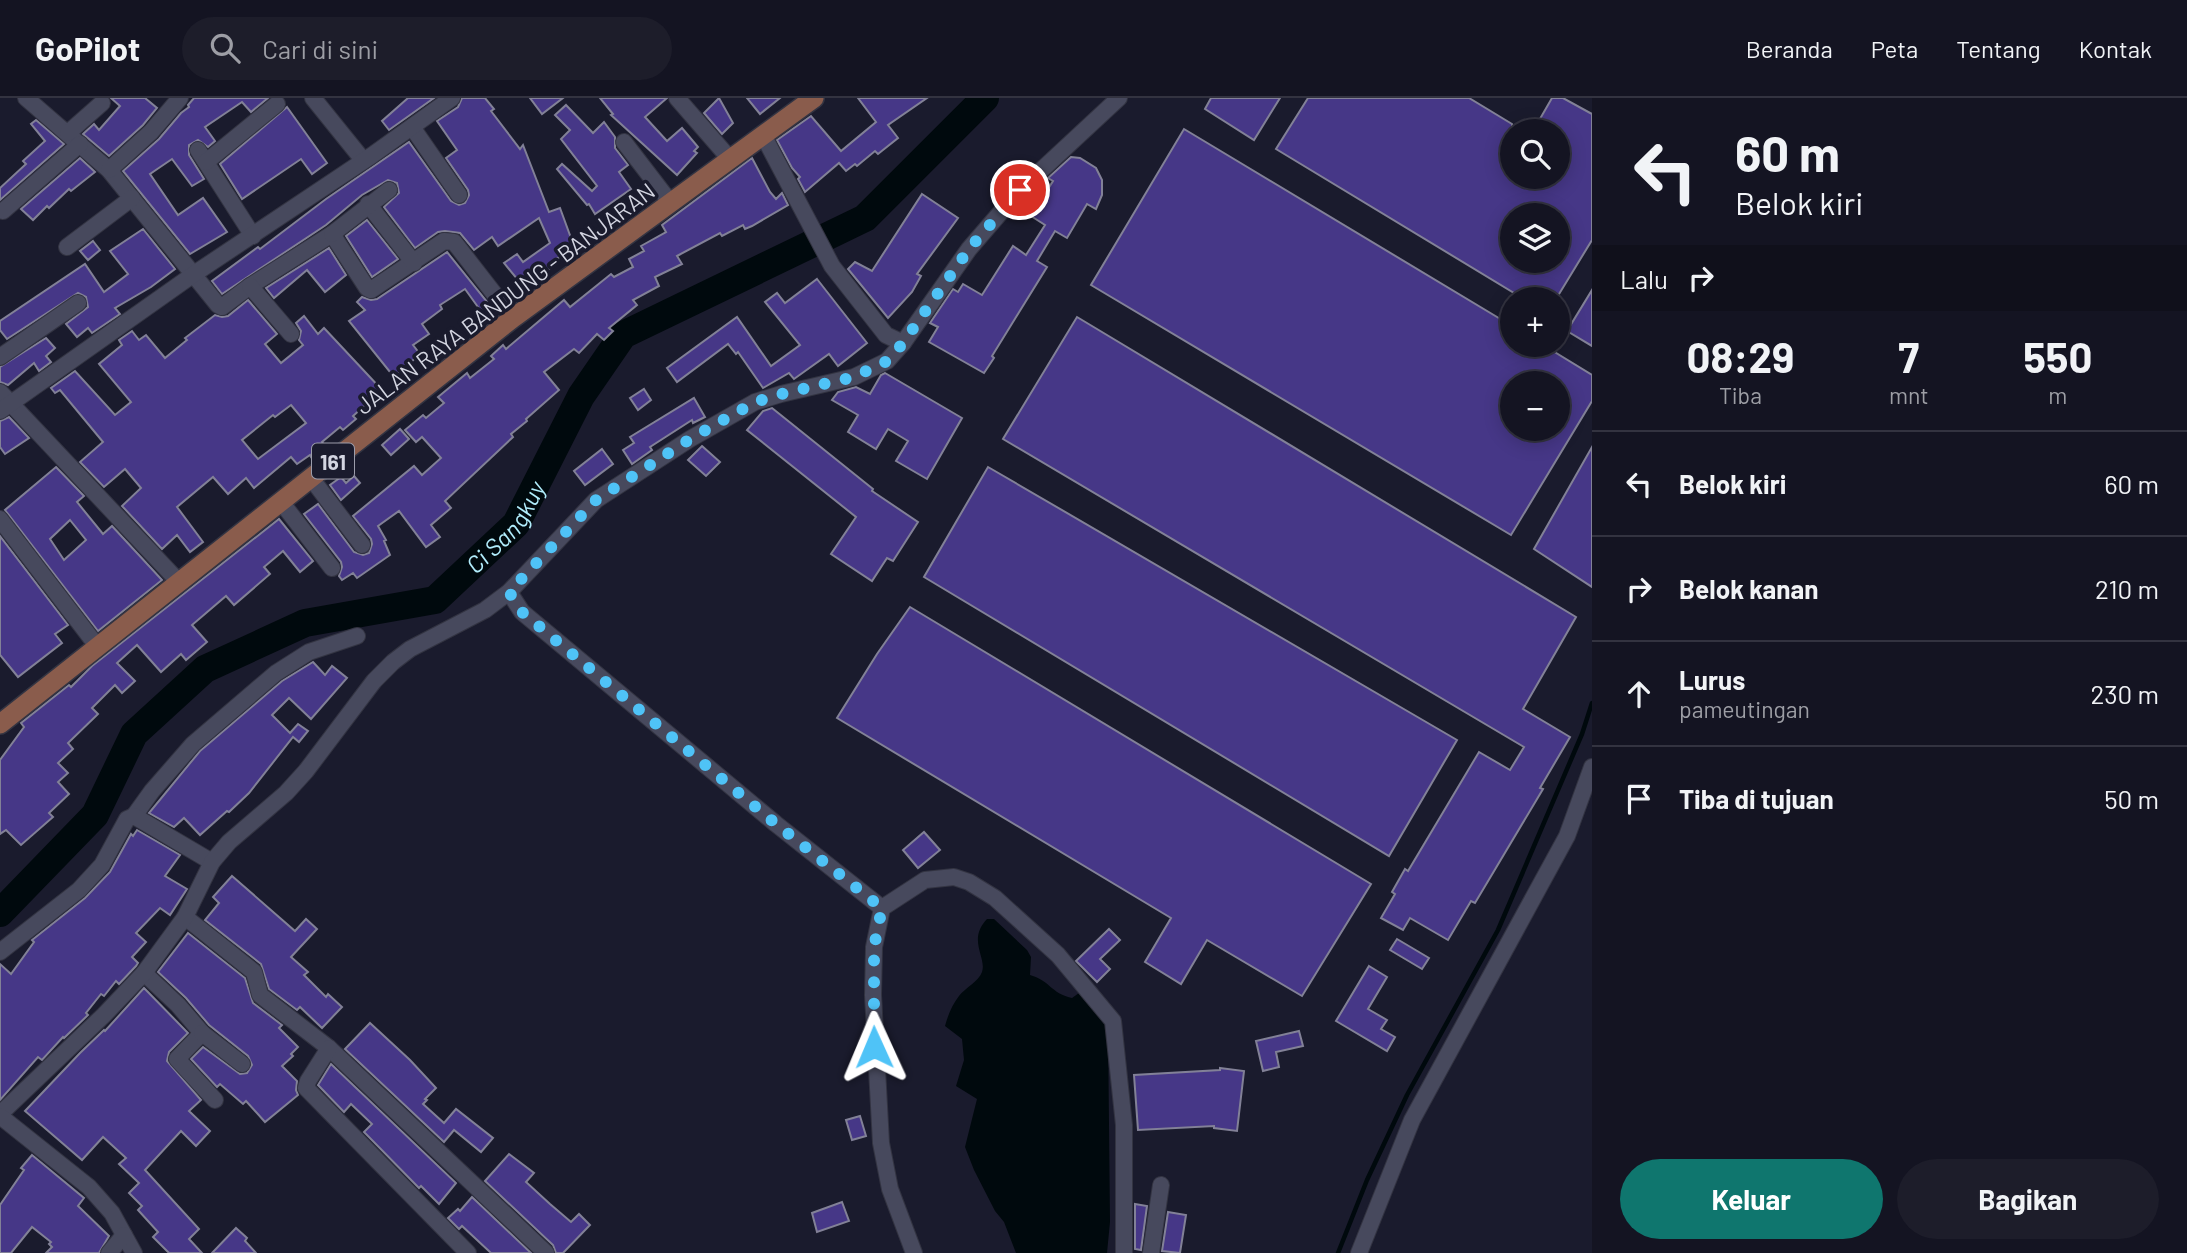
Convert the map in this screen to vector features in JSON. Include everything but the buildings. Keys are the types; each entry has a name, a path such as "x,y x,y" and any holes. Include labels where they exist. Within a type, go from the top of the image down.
{"main road":[{"name":"JALAN RAYA BANDUNG - BANJARAN","path":"0,724 513,318 814,98"}],"street":[{"path":"26,98 109,170 222,307 332,234 388,190"},
{"path":"109,170 151,132 180,98"},
{"path":"313,98 363,160"},
{"path":"179,582 4,402 452,98"},
{"path":"677,98 730,159"},
{"path":"134,1253 112,1213 89,1187 0,1115 144,973 185,916 212,862 229,842 286,793 374,681 393,662 410,649 485,610 509,592 596,500 755,402 854,377 887,361 903,343 969,249 1020,190 1119,98"},
{"path":"3,211 74,138 102,103"},
{"path":"251,234 253,236 202,156 277,104"},
{"path":"412,127 459,195"},
{"path":"763,135 832,266 886,335 903,343"},
{"path":"624,142 670,202"},
{"path":"67,247 132,198"},
{"path":"369,204 414,263"},
{"path":"332,234 367,288 371,290 444,241 454,242 513,318"},
{"path":"250,286 291,334"},
{"path":"0,357 78,303"},
{"path":"311,478 362,545"},
{"path":"282,503 332,568"},
{"path":"0,519 97,646"},
{"path":"509,592 522,612 882,908"},
{"path":"0,952 79,890 102,865 127,819 134,816 193,744 257,689 309,652 357,636"},
{"path":"1359,1253 1412,1120 1567,836 1592,767"},
{"path":"134,816 212,862"},
{"path":"914,1253 890,1189 881,1143 874,1047 874,947 882,908 925,880 954,877 969,882 995,898 1058,955 1113,1021 1124,1125 1124,1253"},
{"path":"185,916 250,967 260,995 329,1048 546,1253"},
{"path":"144,973 178,1005 202,1033 242,1064"},
{"path":"202,1033 177,1059 215,1100"},
{"path":"329,1048 306,1088 468,1253"},
{"path":"1151,1253 1161,1185"},
{"path":"109,1253 124,1235"}],"shaded area":[{"path":"987,919 994,919 1027,950 1031,957 1030,975 1065,996 1072,998 1079,993 1101,1016 1108,1028 1110,1222 1107,1253 1016,1253 1004,1222 995,1211 965,1147 977,1099 956,1086 964,1060 962,1039 945,1026 957,999 982,972 978,934"}],"waterway":[{"name":"Ci Sangkuy","path":"0,913 95,815 134,734 205,669 305,623 435,600 516,524 581,396 623,335 865,218 985,98"},
{"path":"1338,1253 1367,1180 1407,1095 1498,930 1582,734 1592,703"}],"route":[{"path":"874,1047 874,947 882,908 776,824 522,612 509,592 596,500 690,439 755,402 854,377 887,361 903,343 969,249 1020,190"}]}
